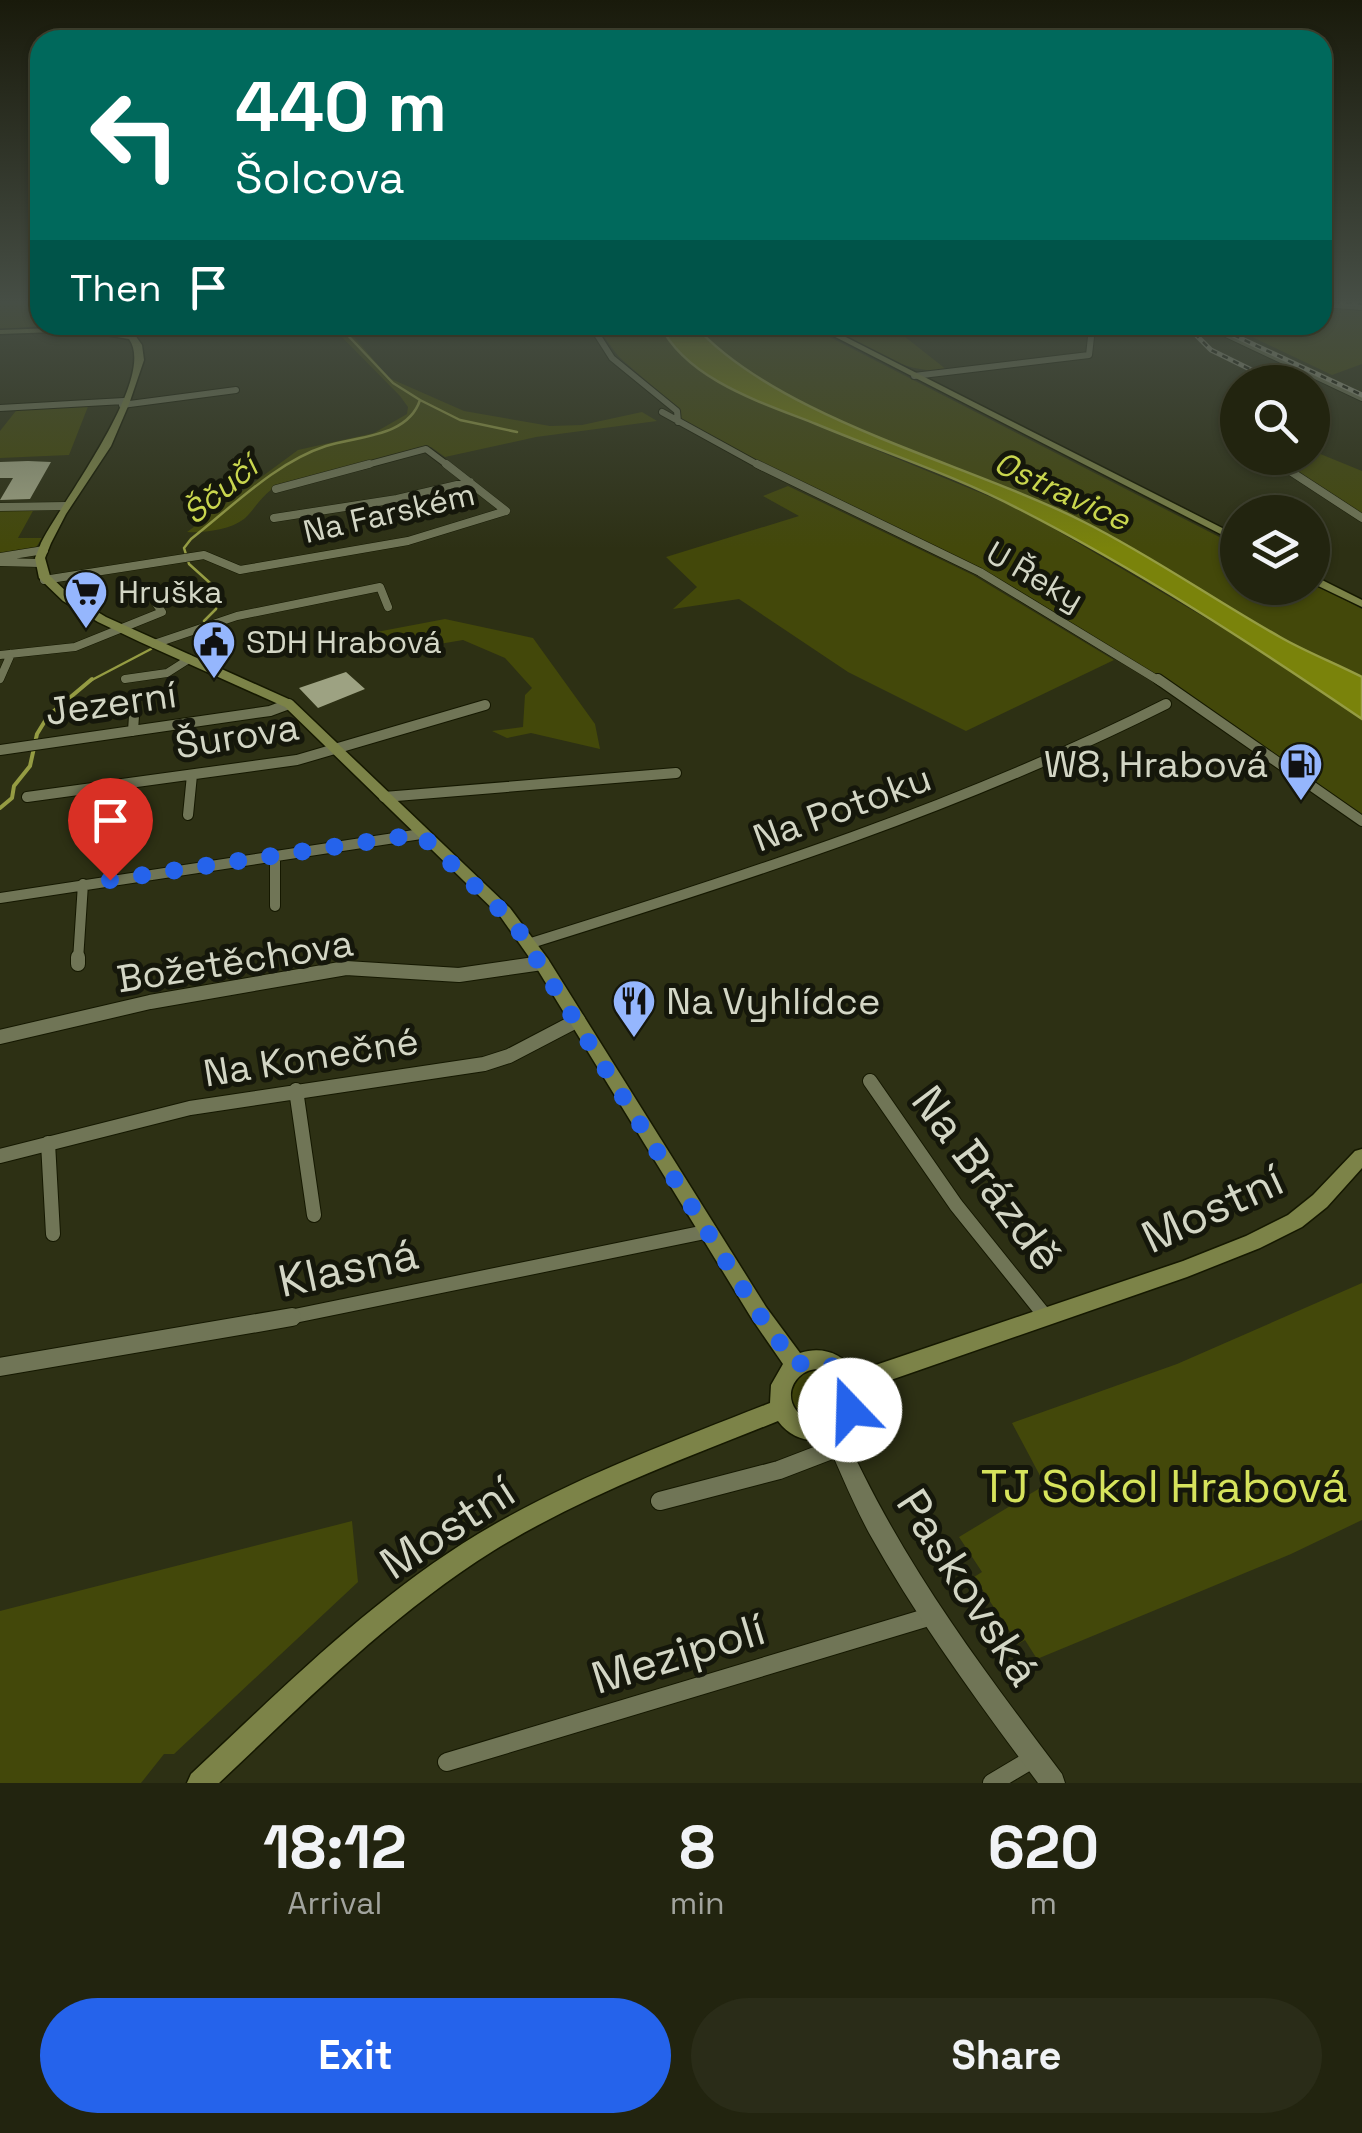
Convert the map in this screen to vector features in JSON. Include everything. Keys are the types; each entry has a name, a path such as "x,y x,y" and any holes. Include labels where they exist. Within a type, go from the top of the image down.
{"main road":[{"path":"130,383 107,444 66,506 41,556 44,580 60,596 120,628 246,680 289,704 505,912 578,1020 759,1314 796,1365"},
{"path":"928,383 1220,531"},
{"path":"1330,587 1362,604"},
{"name":"Mostní","path":"850,1384 1187,1268 1295,1220 1342,1182 1362,1156"},
{"path":"812,1360 829,1364 850,1384 850,1410 835,1437 806,1428 783,1408 780,1385 796,1365 812,1360"},
{"name":"Mostní","path":"200,1783 386,1615 484,1543 597,1484 783,1408"}],"street":[{"path":"643,383 677,411 678,422"},
{"path":"1331,383 1362,398"},
{"path":"0,408 123,403 236,390"},
{"name":"U Řeky","path":"662,412 706,440 980,572 1076,627 1362,820"},
{"path":"276,489 426,449 470,482"},
{"path":"1295,475 1362,518"},
{"name":"Na Farském","path":"44,580 209,555 240,570 408,541 506,511 486,500 470,482 397,499 274,518"},
{"path":"0,508 66,506"},
{"path":"0,560 41,556"},
{"path":"154,644 293,603 380,587 388,607"},
{"path":"0,679 6,654 75,647 162,612 155,602"},
{"path":"125,679 167,673 189,658"},
{"path":"133,730 135,700"},
{"name":"Jezerní","path":"0,750 270,711 289,704"},
{"name":"Na Potoku","path":"528,944 830,849 1012,776 1166,704"},
{"name":"Šurova","path":"27,797 297,760 485,705"},
{"path":"384,797 676,773"},
{"path":"188,815 192,774"},
{"path":"0,898 420,834"},
{"path":"275,855 275,906"},
{"path":"78,964 83,884"},
{"name":"Božetěchova","path":"0,1037 150,1002 346,968 459,975 542,964"},
{"name":"Na Konečné","path":"0,1156 171,1112 484,1064 509,1056 578,1020"},
{"name":"Na Brázdě","path":"870,1081 956,1206 1046,1318"},
{"path":"296,1090 314,1215"},
{"path":"48,1143 53,1234"},
{"name":"Klasná","path":"0,1368 208,1334 710,1231"},
{"path":"660,1501 779,1470 835,1437"},
{"name":"Paskovská","path":"835,1437 932,1616 1053,1783"},
{"name":"Mezipolí","path":"447,1762 932,1616"},
{"path":"992,1783 1034,1758"}],"green space":[{"path":"387,383 401,383 464,411 550,426 582,425 642,412 657,421 536,437 445,457 431,447 423,448 272,489 238,523 216,530 187,532 298,450 374,433 407,414 408,407"},
{"path":"649,383 723,383 776,409 1022,510 1272,657 1362,719 1362,819 1076,627 980,572 678,422 681,418 669,408 673,404"},
{"path":"768,383 920,383 1220,537 1220,601 1084,522 825,414"},
{"path":"89,404 69,455 0,458 0,431 19,407"},
{"path":"1330,458 1362,471 1362,514 1301,475 1330,475"},
{"path":"788,486 973,575 1114,660 966,731 848,672 739,599 673,609 697,587 666,557 799,516 763,496"},
{"path":"34,509 18,538 42,538 35,549 0,556 0,510"},
{"path":"1330,592 1362,609 1362,678 1227,605 1330,605"},
{"path":"445,619 533,638 595,724 600,749 531,733 507,738 492,731 523,727 525,695 532,688 505,658 463,640 410,649 329,641"},
{"name":"TJ Sokol Hrabová","path":"1362,1283 1362,1520 1291,1554 1037,1659 1025,1640 1018,1644 974,1577 982,1572 959,1537 1045,1485 1012,1423 1177,1364"},
{"path":"816,1369 833,1377 841,1394 833,1411 816,1419 799,1411 791,1394 799,1377"},
{"path":"352,1521 358,1582 174,1754 164,1754 141,1783 0,1783 0,1611"}],"shaded area":[{"path":"721,383 768,383 825,414 1084,522 1220,601 1220,605 1227,605 1300,648 1362,677 1362,719 1194,609 1019,509 945,475"}],"building":[{"path":"0,462 51,462 30,499 0,500 13,478 0,478"},
{"path":"346,672 365,689 318,708 299,688"}],"waterway":[{"name":"Ščučí","path":"393,383 420,400"},
{"name":"Ščučí","path":"204,621 216,609 219,591 189,564 184,548 191,539 290,463 326,446 393,428 414,412 420,400"},
{"path":"420,400 460,420 517,432"},
{"name":"Ščučí","path":"89,681 151,649"},
{"name":"Ščučí","path":"0,808 12,798 14,786 30,766 37,734 48,716 89,681"}],"railway":[{"path":"1337,383 1362,395"}],"place":[{"name":"Hruška","path":"86,630"},
{"name":"SDH Hrabová","path":"214,680"},
{"name":"W8, Hrabová","path":"1301,802"},
{"name":"Na Vyhlídce","path":"634,1039"}],"route":[{"path":"110,880 420,834 514,923 759,1314 796,1365 818,1361 834,1366 847,1378 852,1389 850,1410"}],"water label":[{"name":"Ostravice","path":"1062,491"}]}
